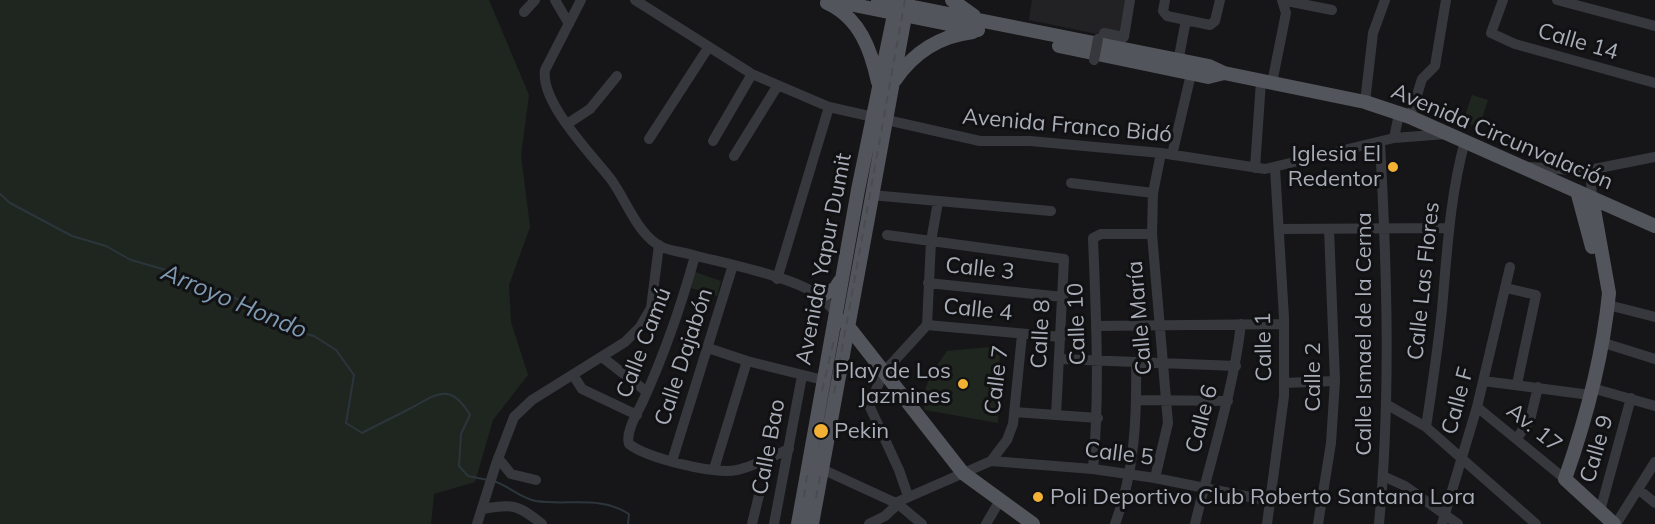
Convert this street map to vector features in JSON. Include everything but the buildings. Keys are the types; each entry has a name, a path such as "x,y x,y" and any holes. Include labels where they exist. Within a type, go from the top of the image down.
{"main road":[{"path":"820,0 846,15 857,28 886,85 926,48 957,34 986,27"},
{"name":"Avenida Circunvalación","path":"829,0 901,7"},
{"name":"Avenida Circunvalación","path":"878,0 986,27 1177,66 1191,74 1208,77 1224,73"},
{"path":"952,0 986,27"},
{"name":"Avenida Yapur Dumit","path":"798,524 841,279 886,85 901,7"},
{"name":"Avenida Circunvalación","path":"986,27 1091,56 1177,66 1209,66 1224,73 1365,102 1450,134 1655,226"},
{"name":"Avenida Yapur Dumit","path":"812,524 824,470 847,325 872,195 878,120"},
{"path":"1577,191 1608,305"},
{"path":"1592,198 1609,293 1608,305 1604,343 1565,479 1615,524"},
{"path":"1596,223 1601,217 1616,209"},
{"path":"819,296 834,289 841,279"},
{"path":"835,312 872,355 963,472 999,502 1033,524"},
{"path":"841,363 853,355 872,355"}],"street":[{"path":"524,12 535,0"},
{"path":"555,0 569,24"},
{"path":"581,0 544,75 547,91 567,124 611,179 644,231 659,245 777,279 819,296 835,312"},
{"name":"Avenida Franco Bidó","path":"634,0 752,74 829,107 878,120 980,141 1030,141 1161,153 1255,168 1275,168 1394,138 1450,134"},
{"path":"1091,56 1098,39 1103,40 1104,33 1124,37 1130,0"},
{"path":"1166,0 1164,14 1186,20 1213,23 1220,0"},
{"path":"1255,168 1266,82 1286,13 1282,0 1332,10"},
{"path":"1365,102 1373,33 1385,0"},
{"path":"1394,138 1422,79 1435,66 1446,0"},
{"name":"Calle 14","path":"1503,0 1492,34 1515,44 1655,83"},
{"path":"1557,0 1655,26"},
{"path":"1177,66 1186,20"},
{"path":"649,139 708,48"},
{"path":"713,141 752,74"},
{"path":"1172,155 1191,74"},
{"path":"567,124 590,109 617,76"},
{"path":"734,156 778,85"},
{"path":"777,279 829,107"},
{"name":"Calle Las Flores","path":"1426,427 1442,310 1457,169 1465,141"},
{"name":"Calle Ismael de la Cerna","path":"1379,524 1386,404 1385,227 1380,143"},
{"path":"1522,165 1546,170 1584,171 1655,157 1655,149"},
{"name":"Calle María","path":"1155,478 1168,423 1152,234 1153,193 1161,153"},
{"name":"Calle 1","path":"1268,524 1284,383 1284,324 1275,168"},
{"path":"1592,198 1591,179 1600,168"},
{"path":"1577,191 1578,181 1584,171"},
{"path":"1071,183 1153,193"},
{"path":"872,195 1051,211"},
{"path":"908,496 899,470 870,411 870,396 884,372 927,325 931,241 938,202"},
{"path":"1280,229 1449,228"},
{"name":"Calle 2","path":"1318,524 1331,443 1335,381 1329,229"},
{"name":"Calle 10","path":"1093,469 1098,418 1098,361 1093,238 1101,234 1152,234"},
{"path":"887,235 931,241"},
{"name":"Calle 8","path":"931,241 1062,257 1065,262 1056,415"},
{"path":"477,524 497,460 514,417 532,400 625,342 640,327 651,308 659,245"},
{"name":"Calle Camú","path":"672,461 629,444 628,440 676,324 695,256"},
{"name":"Calle Dajabón","path":"672,461 733,266"},
{"name":"Calle F","path":"1444,519 1484,381 1510,267"},
{"name":"Calle 3","path":"928,283 1063,297"},
{"path":"1506,288 1536,295 1517,384"},
{"path":"1608,305 1655,317"},
{"name":"Calle 6","path":"1195,524 1228,401 1236,366 1241,324"},
{"name":"Calle 2","path":"1096,326 1284,324"},
{"name":"Calle 4","path":"927,325 1061,337"},
{"name":"Calle 7","path":"991,461 1007,440 1014,412 1022,334"},
{"path":"1604,343 1655,359"},
{"path":"708,348 747,361 822,380"},
{"path":"602,357 647,393"},
{"path":"1059,359 1236,366"},
{"path":"714,469 747,361"},
{"path":"1115,524 1124,501 1129,475 1137,400 1136,362"},
{"path":"573,375 582,389 637,415"},
{"name":"Calle Bao","path":"774,524 802,376"},
{"path":"1284,383 1335,381"},
{"path":"1484,381 1591,392 1631,398 1655,406"},
{"path":"1517,438 1530,420 1538,387"},
{"name":"Calle 9","path":"1600,511 1631,398"},
{"path":"1137,400 1228,401"},
{"path":"1386,404 1426,427 1536,524"},
{"name":"Av. 17","path":"1477,407 1565,479"},
{"path":"1014,412 1098,418"},
{"path":"672,461 714,469 738,470 789,449"},
{"path":"497,460 511,474 536,480"},
{"name":"Calle 5","path":"869,524 885,516 897,503 908,496 991,461 1093,469 1155,478 1270,501"},
{"path":"1615,524 1655,462"},
{"path":"824,470 897,503 922,524"},
{"path":"1383,476 1405,486 1444,519 1458,524"},
{"path":"1638,489 1655,503"},
{"path":"752,524 759,495"},
{"path":"986,524 999,502"},
{"path":"483,509 506,505 520,507 542,524"}],"shaded area":[{"path":"0,0 489,0 529,95 521,155 530,227 509,285 511,322 528,375 493,420 475,482 434,494 431,524 0,524"},
{"path":"1032,0 1134,0 1127,40 1029,20"},
{"path":"1472,95 1488,100 1479,127 1463,122"},
{"path":"695,272 721,281 717,296 691,288"},
{"name":"Play de Los Jazmines","path":"1000,346 998,423 925,410 921,398 933,371 947,351"}],"waterway":[{"name":"Arroyo Hondo","path":"0,194 10,203 72,236 106,246 131,260 173,272 256,307 290,330 314,336 336,350 354,375 346,423 362,433 437,395 444,394 457,398 470,415 461,434 459,466 468,476 488,480"},
{"name":"Arroyo Hondo","path":"493,481 536,501 595,503 618,508 629,514 628,524"}],"railway":[{"path":"834,393 905,0"},
{"path":"822,391 835,336"},
{"path":"804,497 808,469"},
{"path":"816,498 821,471"}],"place":[{"name":"Iglesia El Redentor","path":"1393,167"},
{"name":"Play de Los Jazmines","path":"963,384"},
{"name":"Pekin","path":"821,431"},
{"name":"Poli Deportivo Club Roberto Santana Lora","path":"1038,497"}]}
